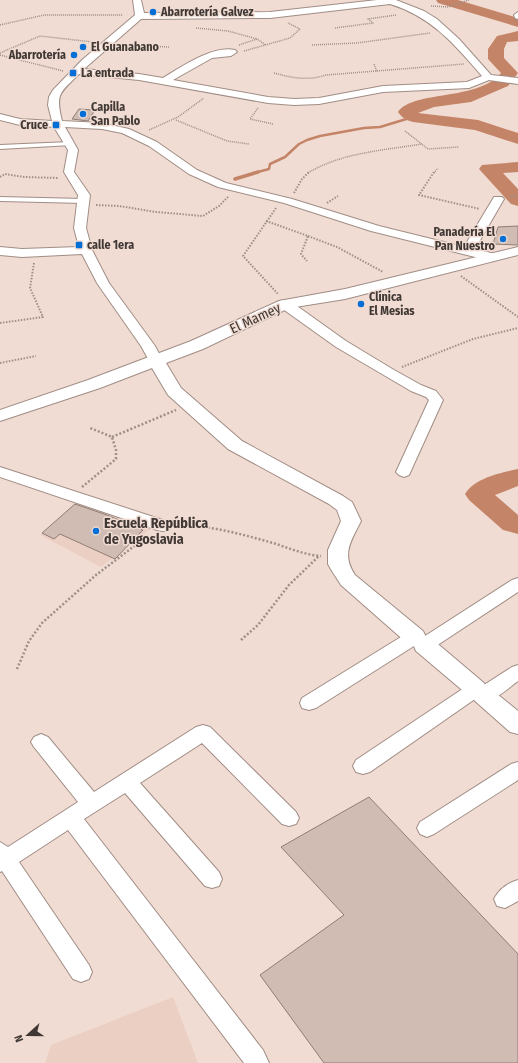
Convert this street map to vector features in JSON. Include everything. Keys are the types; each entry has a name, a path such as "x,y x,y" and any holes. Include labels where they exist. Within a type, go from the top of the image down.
{"street":[{"path":"137,0 140,13 139,16"},
{"path":"493,77 476,63 447,30 418,11 390,1 277,14 139,16 74,72 56,92 53,105 58,124 73,152 69,168 72,177 83,192 84,203 80,228 86,250 103,283 148,346 170,385 189,405 235,444 336,500 345,507 351,521 328,554 340,566 348,580 518,725"},
{"path":"165,81 200,61 218,54 221,51 230,51"},
{"path":"74,72 139,77 268,100 303,102 383,89 469,85 493,77 516,81"},
{"path":"0,117 20,122 102,126 124,130 163,151 200,176 236,189 285,200 374,229 491,257"},
{"path":"468,251 498,199"},
{"path":"0,251 36,253 86,250"},
{"name":"El Mamey","path":"0,416 94,384 197,345 283,301 345,294 451,269 491,257 518,251"},
{"path":"283,301 341,344 389,373 416,388 431,394 436,400 404,472"},
{"path":"0,472 163,526"},
{"path":"309,703 518,584"},
{"path":"363,766 480,692 518,672"},
{"path":"81,972 2,858 71,818 203,732 289,818"},
{"path":"41,742 92,804"},
{"path":"427,828 518,770"},
{"path":"128,781 212,879"},
{"path":"71,818 257,1063"}],"lane":[{"path":"0,147 70,144"},
{"path":"0,199 84,203"}],"path":[{"path":"452,6 469,0"},
{"path":"336,28 372,23 368,19 418,11"},
{"path":"257,39 227,48 230,51 239,52 266,45 290,38 300,29 290,24 277,14"},
{"path":"0,25 44,15 139,16"},
{"path":"196,28 228,32 257,39 266,45"},
{"path":"312,45 330,46 447,30"},
{"path":"0,54 40,36 106,44 169,47"},
{"path":"0,54 74,72"},
{"path":"274,73 292,78 312,80 326,75 476,63"},
{"path":"374,64 377,72"},
{"path":"135,135 175,120 193,109 213,90"},
{"path":"268,100 256,109 250,119 273,124"},
{"path":"175,120 228,141 249,144"},
{"path":"405,131 428,149 459,146"},
{"path":"283,301 243,256 266,221 307,173 319,166 345,158 422,144"},
{"path":"438,168 428,180 420,195 490,212"},
{"path":"0,177 5,174 52,179 72,177"},
{"path":"84,203 203,216 219,206 236,189"},
{"path":"266,221 337,247 388,275"},
{"path":"307,261 301,254 308,236"},
{"path":"0,322 43,317 30,288 36,253"},
{"path":"451,269 518,316"},
{"path":"389,373 470,340 496,332 518,328"},
{"path":"0,363 36,356"},
{"path":"90,428 112,437 189,405"},
{"path":"73,496 116,459 116,450 112,437"},
{"path":"17,668 29,641 42,623 96,575 140,540 163,526 183,525 212,529 328,554"},
{"path":"241,640 258,625 289,585 328,554"}],"shaded area":[{"name":"Escuela República de Yugoslavia","path":"78,500 153,527 101,567 40,535"},
{"path":"173,997 198,1063 45,1063 51,1045"}],"building":[{"name":"Capilla San Pablo","path":"79,109 95,110 88,121 72,119"},
{"path":"518,226 518,245 493,244 498,227"},
{"name":"Escuela República de Yugoslavia","path":"75,504 143,530 115,559 60,534 54,539 42,533"},
{"path":"369,797 518,954 518,1063 324,1063 260,975 344,915 281,847"}],"waterway":[{"path":"443,0 518,23"},
{"path":"518,36 502,39 496,49 496,59 510,73 502,83 465,98 421,105 406,112 413,117 478,125 518,139"},
{"path":"254,173 269,169 270,164 285,157 299,144 307,140 320,136 364,128 380,127 413,117"},
{"path":"518,167 488,169 518,200"},
{"path":"235,179 258,172"},
{"path":"518,477 491,486 478,494 512,524 518,525"}],"place":[{"name":"Abarrotería Galvez","path":"153,12"},
{"name":"El Guanabano","path":"83,47"},
{"name":"Abarrotería","path":"74,55"},
{"name":"La entrada","path":"73,73"},
{"name":"Capilla San Pablo","path":"83,114"},
{"name":"Cruce","path":"56,125"},
{"name":"Panadería El Pan Nuestro","path":"503,239"},
{"name":"calle 1era","path":"79,245"},
{"name":"Clínica El Mesias","path":"361,304"},
{"name":"Escuela República de Yugoslavia","path":"96,531"}]}
